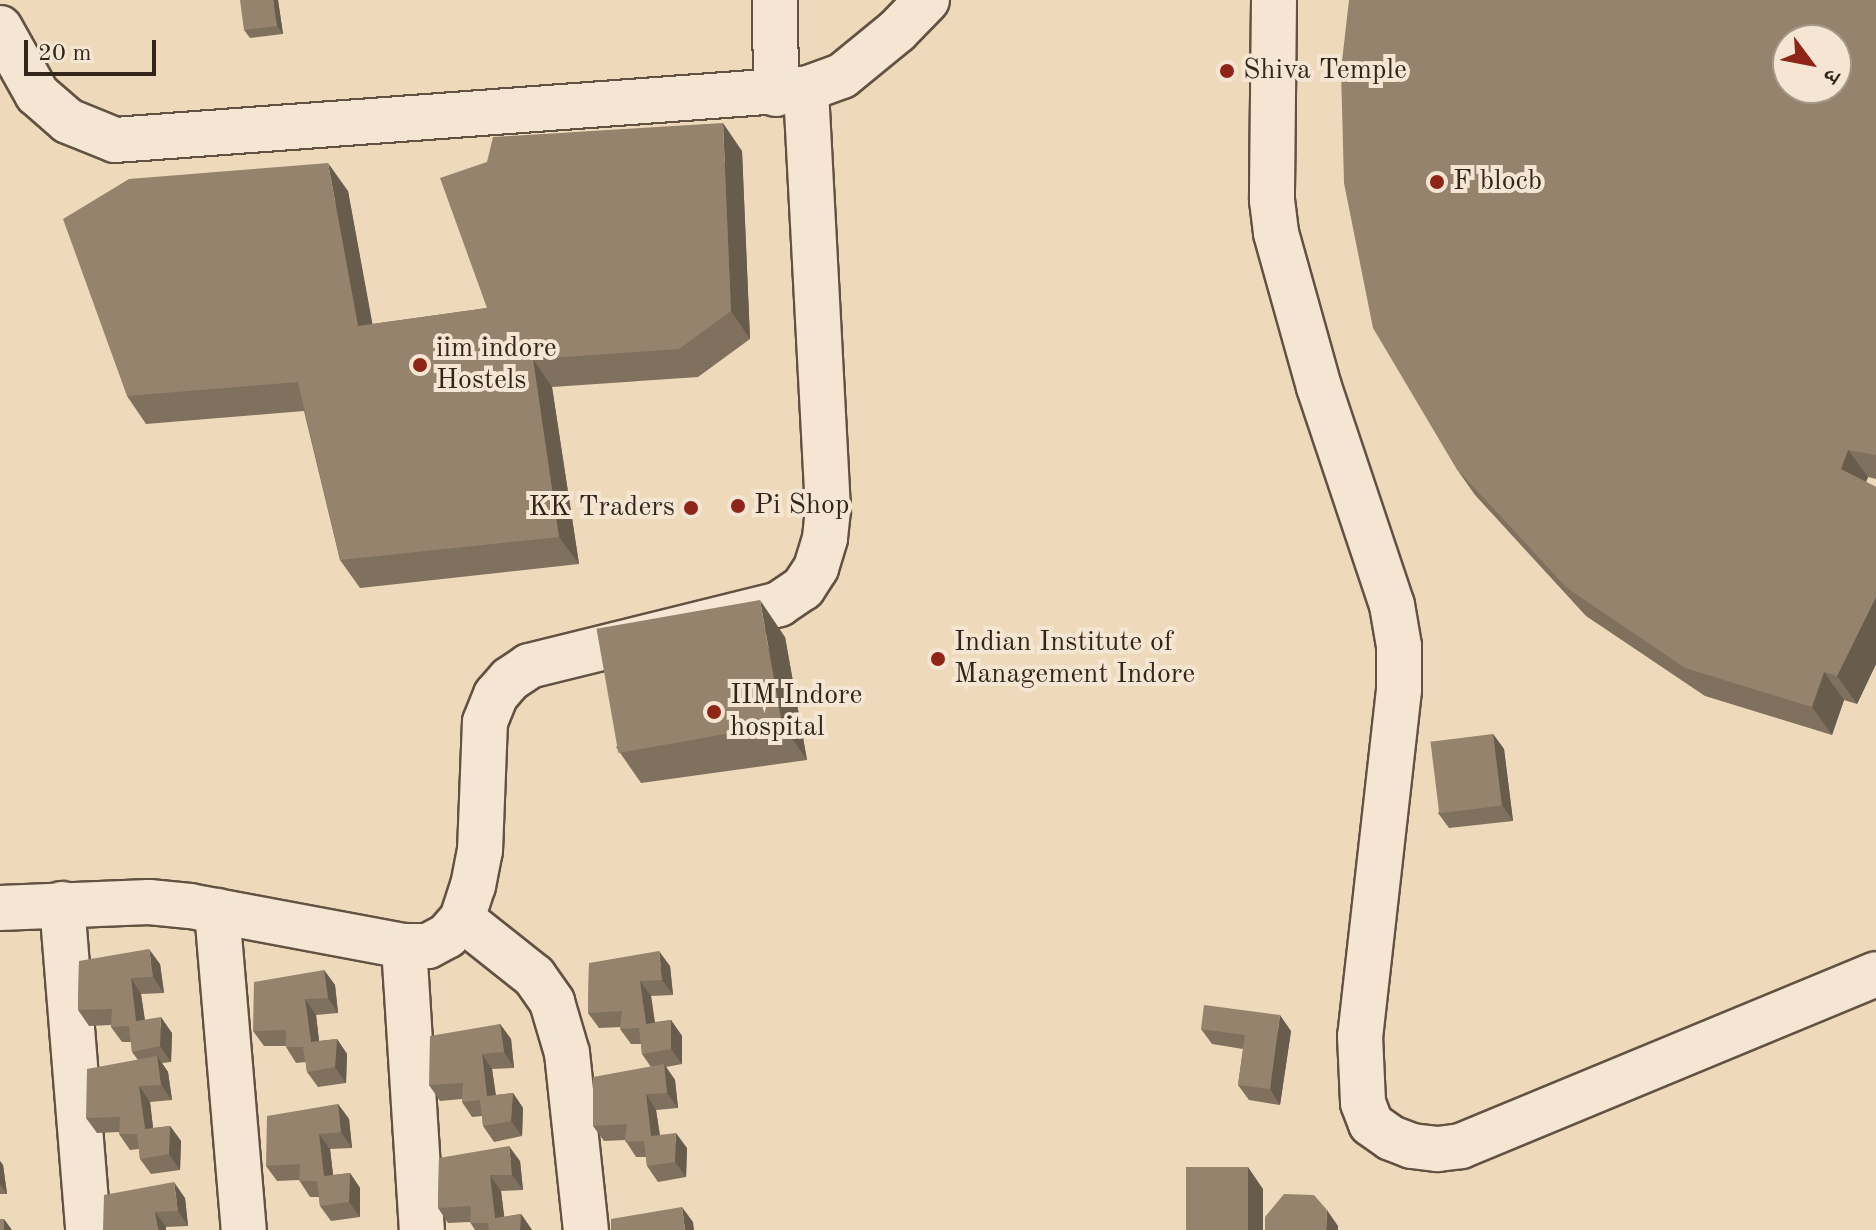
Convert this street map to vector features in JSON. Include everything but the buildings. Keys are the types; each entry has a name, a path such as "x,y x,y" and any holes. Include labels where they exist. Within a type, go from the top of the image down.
{"lane":[{"path":"0,908 149,902 217,911 404,946 428,946 447,936 462,919 480,851 485,722 496,695 510,679 529,666 779,604 803,588 816,568 825,538 828,510 791,92 775,0"},
{"path":"0,28 37,94 68,121 115,140 791,92 842,76 897,31 927,0"},
{"path":"1274,0 1272,200 1276,233 1319,387 1392,605 1399,646 1399,690 1360,1036 1363,1103 1371,1124 1391,1138 1412,1146 1438,1149 1461,1146 1876,974"},
{"path":"62,904 88,1230"},
{"path":"217,911 244,1230"},
{"path":"462,919 534,976 552,1002 567,1053 586,1230"},
{"path":"404,946 422,1230"}],"place":[{"name":"Shiva Temple","path":"1227,71"},
{"name":"F blocb","path":"1437,182"},
{"name":"iim indore Hostels","path":"420,365"},
{"name":"Pi Shop","path":"738,506"},
{"name":"KK Traders","path":"691,508"},
{"name":"Indian Institute of Management Indore","path":"938,659"},
{"name":"IIM Indore hospital","path":"714,712"}]}
